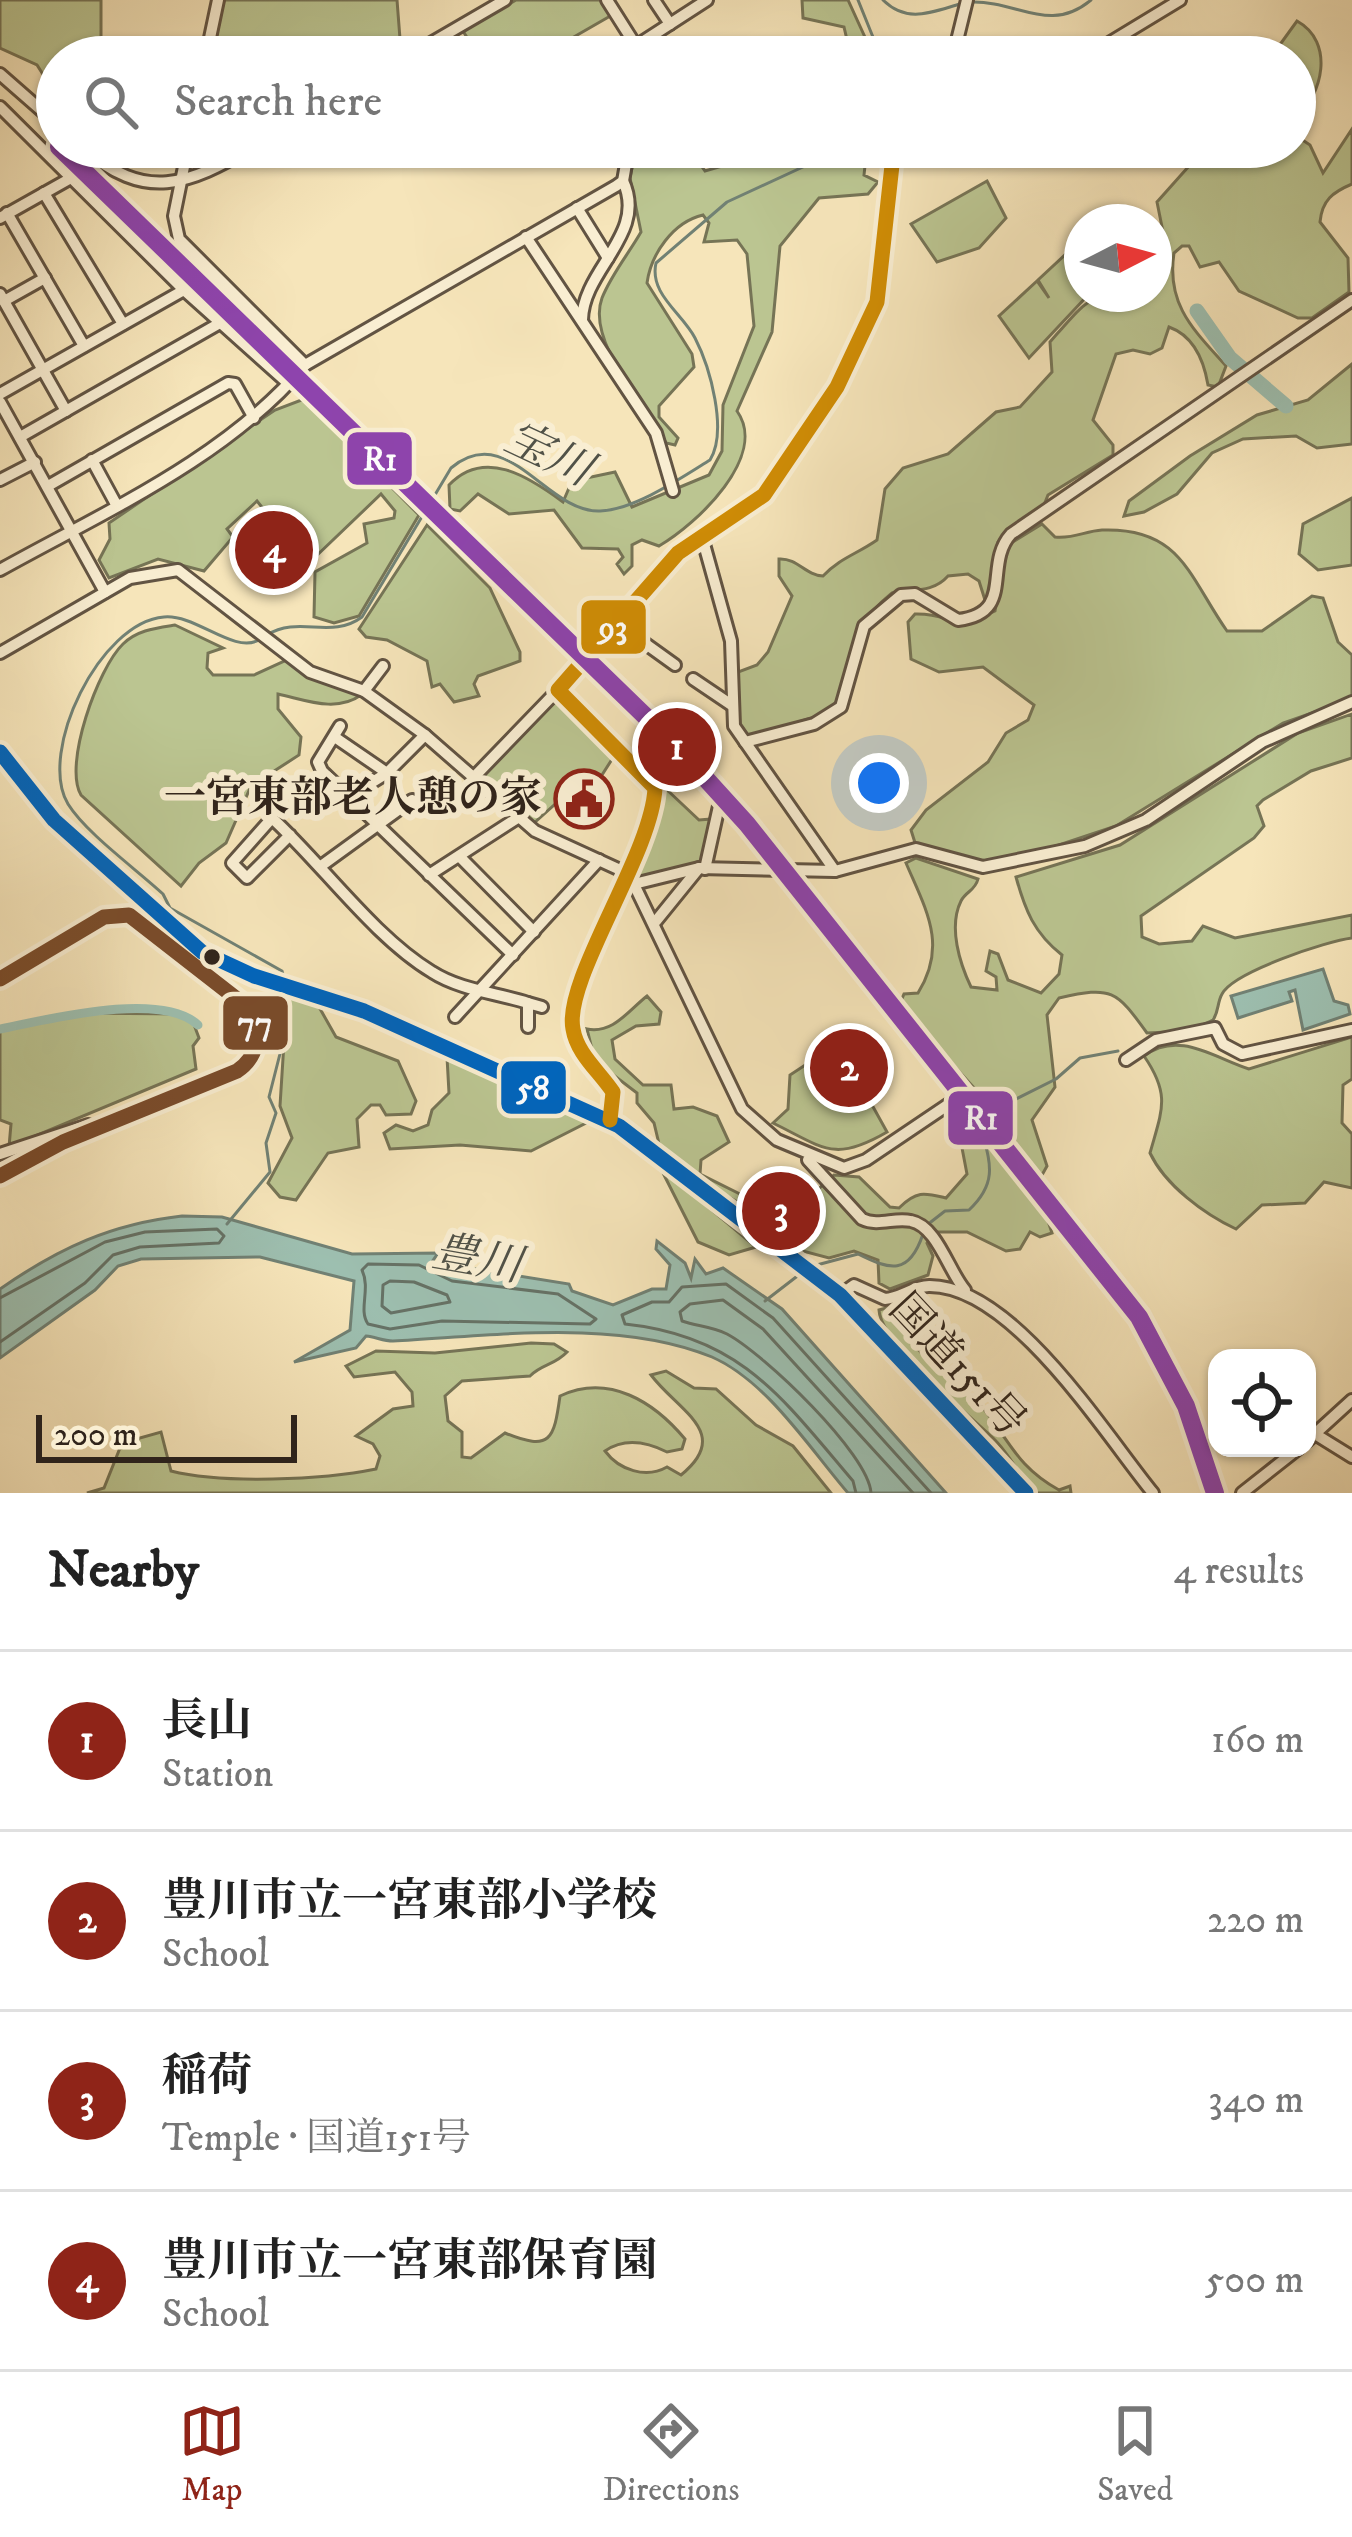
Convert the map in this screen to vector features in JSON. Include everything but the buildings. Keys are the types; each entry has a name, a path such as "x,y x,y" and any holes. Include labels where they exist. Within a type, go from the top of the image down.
{"highway":[{"name":"国道151号","path":"3,765 54,820 202,952 254,976 364,1011 610,1120 840,1295 1026,1493"}],"street":[{"path":"210,36 218,0"},
{"path":"443,36 505,0"},
{"path":"607,0 630,36"},
{"path":"654,0 670,24"},
{"path":"1121,36 1180,0"},
{"path":"656,36 702,1"},
{"path":"958,36 966,6"},
{"path":"0,74 36,106"},
{"path":"0,106 36,142"},
{"path":"0,132 16,122"},
{"path":"61,168 184,290 290,383"},
{"path":"114,168 126,176 181,184 212,168"},
{"path":"184,168 174,216 179,239 305,365"},
{"path":"582,320 588,290 628,214 625,168"},
{"path":"475,776 593,654 663,568 764,495 842,380 881,283 892,168"},
{"path":"71,178 4,216 84,346"},
{"path":"0,570 117,506 254,418 305,365 623,182"},
{"path":"44,193 122,324"},
{"path":"577,208 608,258"},
{"path":"526,237 656,433 673,491"},
{"path":"45,278 2,297 66,411"},
{"path":"105,592 0,398 184,290"},
{"path":"745,742 814,724 841,707 864,626 901,595 915,594 958,620 989,608 998,593 1000,550 1011,534 1352,300"},
{"path":"20,437 220,323"},
{"path":"48,486 228,383 235,383 254,418"},
{"path":"92,460 117,506"},
{"path":"0,480 34,462"},
{"path":"702,537 731,641 734,726 835,871"},
{"path":"0,653 144,572 178,570 310,672 364,691 425,735 552,842 633,879 728,1088 758,1127 837,1167 857,1165 955,1100"},
{"path":"618,624 675,665"},
{"path":"364,691 383,666"},
{"path":"693,679 733,706"},
{"path":"558,690 655,788 633,879 580,987 572,1019 583,1054 613,1092 610,1120"},
{"path":"633,879 702,868 835,871 916,849 982,867 1114,837 1262,742 1352,702"},
{"path":"387,773 338,732 318,762 374,827 513,955"},
{"path":"347,798 387,773 425,735"},
{"path":"320,866 412,800"},
{"path":"656,921 702,868 719,806"},
{"path":"429,875 519,817"},
{"path":"290,835 247,878 232,863 272,818 290,835 320,866 427,969 481,992 542,1007"},
{"path":"460,856 534,932"},
{"path":"455,1017 599,860"},
{"path":"0,979 70,934 118,913 149,927 243,1003 255,1016 257,1030 256,1047 244,1066 0,1176"},
{"path":"243,1003 254,976"},
{"path":"528,1004 528,1027"},
{"path":"1126,1060 1156,1040 1215,1028 1223,1044 1242,1054 1352,1030"},
{"path":"0,1154 41,1137 107,1124"},
{"path":"803,1152 862,1219 924,1227 951,1275 967,1293 995,1311 1060,1377 1153,1493"},
{"path":"840,1295 854,1285 885,1299 929,1286 967,1293"},
{"path":"1316,1433 1352,1400"},
{"path":"1316,1440 1352,1456"},
{"path":"1242,1493 1288,1457"}],"green space":[{"path":"0,0 101,0 101,36 36,36 36,65 0,48"},
{"path":"224,0 397,0 400,36 216,36"},
{"path":"516,0 603,0 612,15 576,36 466,36 463,31"},
{"path":"802,0 848,0 864,36 846,36 844,27 803,18"},
{"path":"1297,21 1313,36 1286,36"},
{"path":"1316,40 1321,69 1316,88"},
{"path":"1352,129 1352,184 1330,198 1320,222 1348,258 1349,292 1312,318 1298,318 1239,291 1219,262 1200,267 1189,246 1182,246 1174,253 1174,288 1185,316 1226,366 1218,387 1208,385 1191,343 1169,327 1162,348 1150,354 1133,350 1116,354 1093,420 1113,445 1113,455 1048,495 1044,505 998,542 993,593 985,600 979,581 968,574 948,576 929,588 892,593 861,627 845,685 827,713 748,738 734,717 738,672 757,665 768,652 792,596 779,576 779,559 823,576 877,540 885,489 903,468 948,454 996,412 1020,407 1052,372 1050,342 1077,312 1172,312 1172,204 1157,202 1187,168 1316,168 1316,158 1323,173"},
{"path":"632,168 865,168 864,175 878,182 868,194 819,198 780,246 772,332 737,411 744,448 736,468 709,505 675,536 659,546 642,540 632,545 632,566 624,574 617,564 623,557 618,549 582,548 554,510 509,514 478,494 460,511 450,509 449,485 477,468 491,467 521,475 563,502 572,481 615,472 632,507 709,475 722,451 723,405 754,326 747,254 737,240 704,242 709,223 703,215 673,232 653,261 647,283 692,354 694,367 659,406 659,417 678,438 675,445 666,443 620,373 602,334 599,315 606,289 641,232"},
{"path":"987,181 1006,218 979,248 937,262 911,224"},
{"path":"1064,256 1064,312 1072,312 1029,358 999,316 1037,281 1049,298 1038,280"},
{"path":"1352,364 1352,444 1317,448 1296,436 1243,439 1212,453 1177,494 1144,512 1124,516 1129,501 1190,456 1257,415 1308,400"},
{"path":"304,399 419,515 359,616 334,623 314,617 315,572 367,543 364,524 394,518 395,511 381,494 311,561 304,560 257,501 227,529 233,537 204,571 158,559 109,578 99,560 110,539 109,523 275,410"},
{"path":"1352,498 1352,565 1318,570 1299,554 1303,524"},
{"path":"1042,524 1055,537 1128,531 1166,546 1192,575 1227,631 1262,631 1312,596 1323,598 1338,642 1352,655 1352,699 1283,723 1116,826 1029,855 982,861 916,846 911,830 926,810 988,762 1006,733 1028,720 1034,705 983,667 939,672 911,659 908,622 915,614 959,622 995,611 1008,545"},
{"path":"427,525 490,588 520,652 520,661 478,676 474,684 479,696 454,702 440,684 432,687 427,661 387,640 366,637 359,629"},
{"path":"175,625 223,648 208,653 207,668 213,675 254,675 289,659 361,695 331,704 278,694 278,709 301,737 299,755 251,786 226,843 199,863 181,886 81,795 76,762 94,694 113,656 134,636"},
{"path":"557,696 616,753 593,789 582,780 534,823 480,775"},
{"path":"1352,714 1352,758 1311,771 1263,800 1257,806 1264,826 1254,838 1141,916 1142,937 1159,944 1192,941 1203,926 1235,938 1352,915 1352,938 1303,951 1243,976 1222,994 1213,1020 1189,1031 1147,1033 1120,1000 1102,992 1059,998 1047,1015 1055,1087 1032,1120 1047,1166 1042,1175 1024,1161 976,1090 899,1006 904,994 918,993 927,976 933,943 906,863 916,858 978,879 961,901 956,922 960,957 971,987 997,990 996,977 986,971 990,951 998,954 1008,980 1041,993 1059,974 1062,955 1032,920 1016,877 1120,845 1298,733"},
{"path":"665,788 699,820 712,819 703,862 640,878 633,869"},
{"path":"287,995 319,1007 336,1037 398,1061 416,1101 411,1114 386,1115 380,1105 371,1105 357,1119 359,1147 328,1153 296,1200 280,1197 268,1183 292,1138 280,1106"},
{"path":"647,996 661,1012 659,1024 636,1026 612,1040 615,1059 643,1085 671,1085 674,1109 693,1107 717,1116 729,1142 701,1160 700,1174 760,1204 769,1201 776,1220 784,1220 834,1175 859,1177 890,1207 899,1208 921,1194 946,1198 967,1174 962,1148 971,1126 1046,1215 1052,1233 1040,1237 1030,1232 1020,1249 1006,1251 967,1232 934,1232 927,1243 933,1256 928,1275 890,1289 879,1283 878,1260 854,1251 829,1258 795,1249 760,1215 713,1188 660,1148 654,1123 637,1103 637,1093 595,1061 587,1029 612,1025"},
{"path":"76,1013 181,1014 193,1022 199,1038 193,1046 196,1069 9,1147 11,1124 0,1120 0,1030"},
{"path":"1352,1037 1352,1079 1343,1085 1342,1123 1352,1134 1352,1188 1324,1182 1305,1203 1262,1205 1236,1229 1187,1197 1157,1165 1150,1153 1161,1092 1144,1056 1183,1046 1249,1069"},
{"path":"825,1052 851,1067 887,1132 841,1149 773,1123 788,1109 790,1075"},
{"path":"447,1057 591,1112 590,1121 531,1151 460,1145 390,1149 384,1133 396,1125 413,1131 428,1125 432,1110 449,1093"},
{"path":"664,1175 670,1175 756,1247 729,1255 698,1242"},
{"path":"905,1303 902,1326 917,1348 975,1399 1031,1470 1059,1490 1070,1486 1071,1493 1033,1493 999,1444 909,1358 883,1324 879,1310"},
{"path":"554,1344 567,1352 530,1376 462,1381 445,1396 448,1421 462,1432 462,1457 471,1458 505,1433 532,1441 548,1438 560,1396 596,1388 645,1403 685,1439 682,1449 667,1452 644,1444 620,1444 605,1451 611,1458 633,1471 667,1467 681,1475 696,1460 701,1434 651,1375 666,1371 694,1388 716,1389 756,1425 793,1446 831,1493 87,1493 104,1488 122,1443 161,1432 171,1471 193,1475 273,1479 376,1469 380,1456 373,1444 356,1436 393,1409 413,1406 412,1392 395,1372 354,1377 346,1366 376,1351 435,1353"}],"water":[{"path":"1323,969 1334,1001 1348,1005 1350,1014 1303,1030 1295,990 1289,992 1292,1001 1238,1018 1231,996"},
{"path":"182,1216 222,1217 352,1254 438,1253 432,1262 569,1284 572,1291 613,1305 652,1289 666,1289 670,1265 656,1249 657,1241 685,1263 691,1278 695,1259 706,1274 723,1268 782,1309 946,1493 848,1493 769,1399 732,1368 675,1345 636,1337 554,1332 393,1341 366,1336 356,1348 294,1362 350,1330 354,1281 260,1257 141,1259 118,1266 95,1290 0,1358 0,1289 86,1240"}],"waterway":[{"name":"宝川","path":"858,0 873,36"},
{"path":"883,0 911,14 960,4"},
{"path":"970,2 1061,15 1091,0"},
{"path":"267,635 291,627 339,627 362,617 451,468 472,456 509,461 580,508 600,511 642,499 710,460 717,433 711,382 695,338 657,284 656,263 727,202 801,168"},
{"path":"1197,311 1230,358 1286,406"},
{"name":"宝川","path":"259,640 238,642 176,618 140,624 97,665 80,693 61,754 61,781 76,815 163,894 170,908 282,971 284,978"},
{"name":"宝川","path":"227,1224 270,1172 266,1143 276,1113 269,1097 283,1042 282,994"},
{"path":"0,1029 131,1009 181,1015 198,1025"},
{"path":"927,1225 945,1211 969,1210 985,1189 990,1170 980,1124 988,1113 1056,1079 1080,1058 1118,1051"},
{"path":"813,1266 858,1254 897,1266 911,1257 923,1234"},
{"path":"765,1301 800,1274"}],"transit line":[{"name":"R1","path":"81,168 677,747 747,824 1139,1317 1186,1406 1215,1493"},
{"name":"93","path":"610,1120 613,1092 579,1046 573,1029 574,1007 581,980 640,847 655,788 558,690 678,553 764,495 837,387 877,302 892,168"},
{"name":"58","path":"0,752 54,820 202,952 254,976 364,1011 619,1126 840,1295 1026,1493"},
{"name":"77","path":"0,979 104,917 129,915 251,1010 257,1035 250,1059 237,1071 63,1142 0,1176"}],"place":[{"name":"豊川市立一宮東部保育園","path":"274,550"},
{"name":"長山","path":"677,747"},
{"name":"一宮東部老人憩の家","path":"584,799"},
{"name":"豊川市立一宮東部小学校","path":"849,1068"},
{"name":"稲荷","path":"781,1211"}],"water label":[{"name":"豊川","path":"477,1260"}]}
